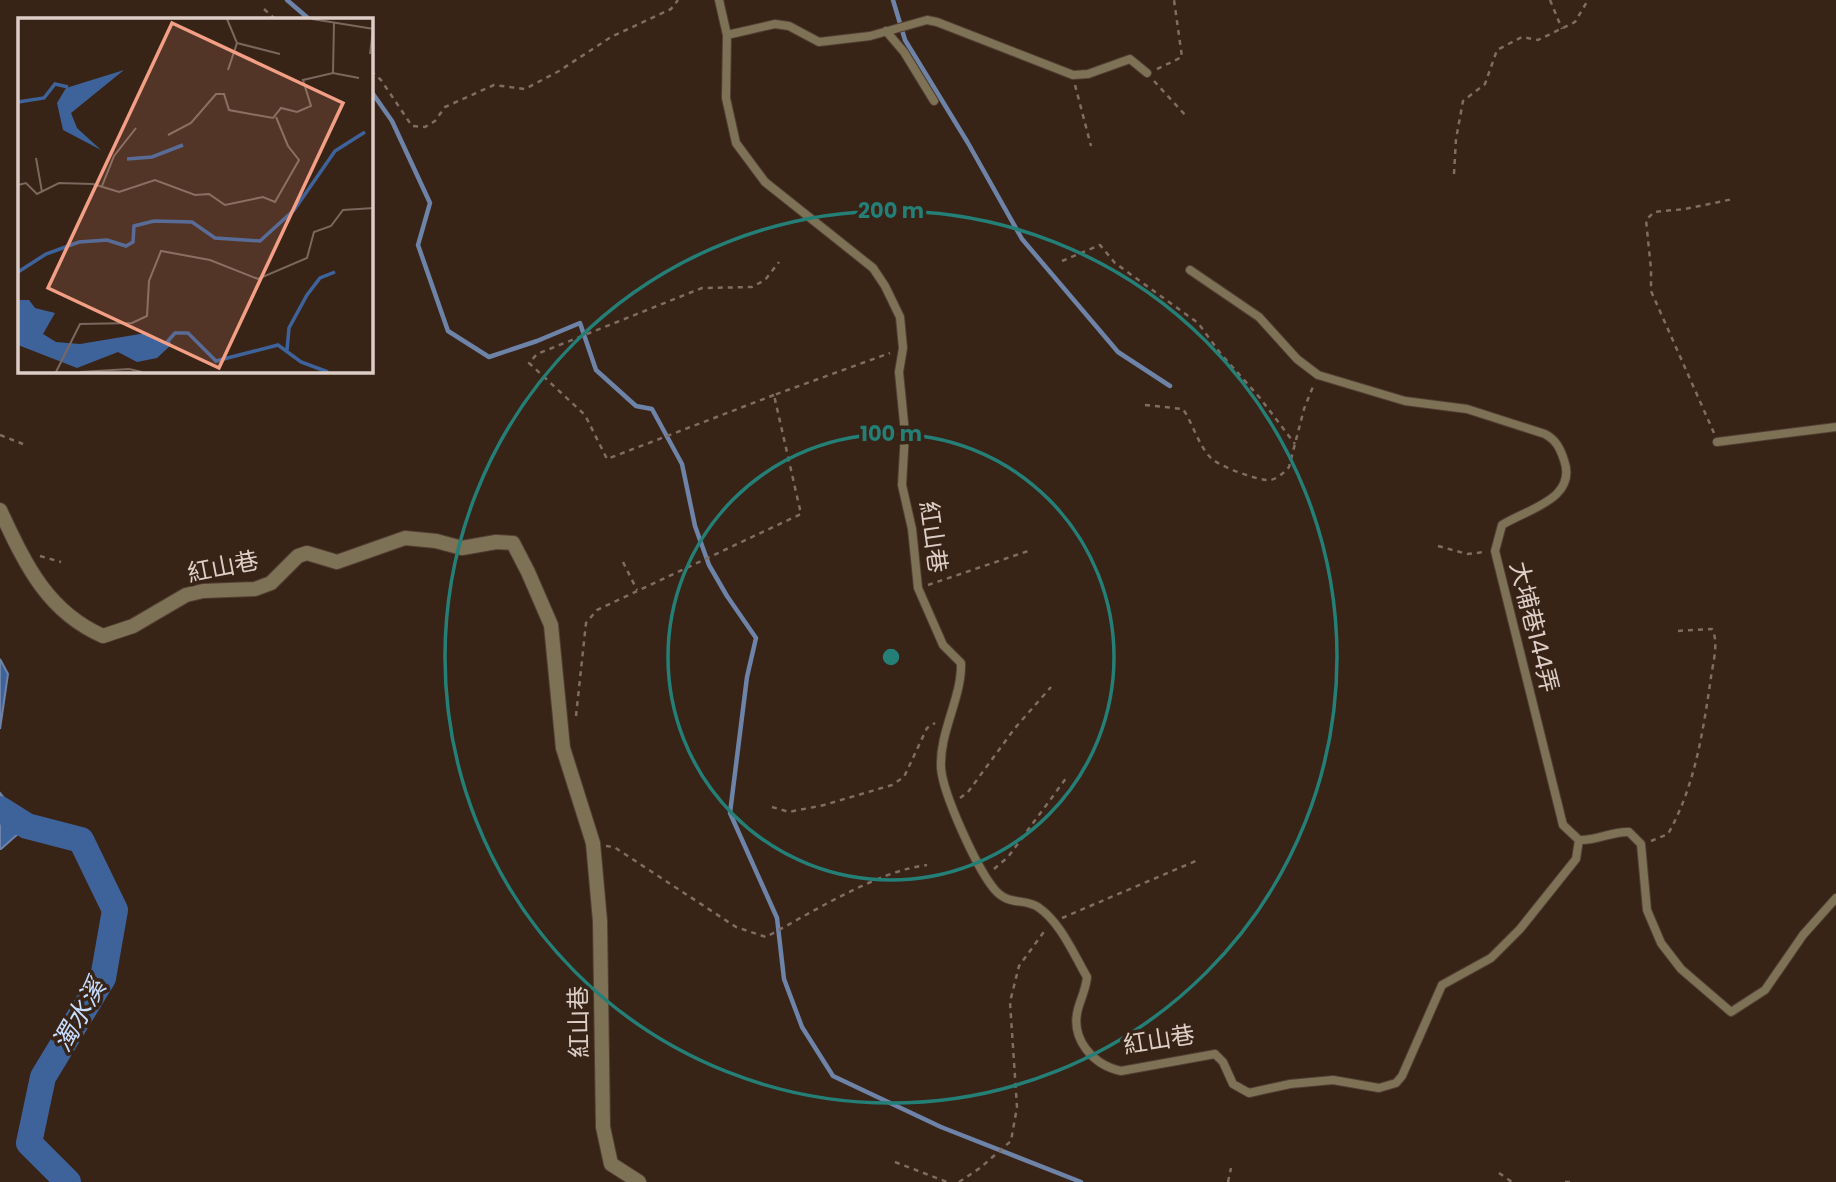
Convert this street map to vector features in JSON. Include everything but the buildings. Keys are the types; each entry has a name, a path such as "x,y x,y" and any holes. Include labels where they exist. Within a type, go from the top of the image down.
{"street":[{"name":"紅山巷","path":"0,510 27,565 43,588 64,613 82,627 103,636 133,626 186,595 203,591 255,589 271,583 298,556 307,553 337,562 405,538 436,541 462,548 496,542 513,543 551,625 563,748 593,842 600,921 603,1128 611,1164 639,1182"}],"lane":[{"path":"719,0 727,35 726,98 736,143 765,182 873,268 900,317 903,348"},
{"path":"727,35 775,24 789,26 819,42 870,36 927,20 1073,75 1087,74 1130,60 1147,73"},
{"path":"886,31 904,52 934,101"},
{"name":"大埔巷144弄","path":"1190,270 1259,317 1297,359 1318,374 1405,401 1467,409 1553,438 1566,464 1567,481 1560,494 1502,525 1495,551 1563,825 1579,840"},
{"name":"紅山巷","path":"903,348 899,372 905,433 902,485 912,529 918,588 943,645 961,663 941,765 943,783 995,890 1008,900 1036,905 1063,934 1087,977 1076,1023 1082,1042 1092,1059 1107,1068 1121,1071 1215,1054 1223,1062 1233,1084 1249,1093 1290,1084 1334,1080 1379,1088 1396,1083 1402,1076 1442,985 1491,958 1520,929 1576,859 1579,840"},
{"path":"1717,442 1836,427"},
{"path":"1579,840 1592,841 1619,831 1629,832 1641,844 1647,910 1661,943 1681,969 1731,1012 1765,990 1803,934 1836,898"}],"path":[{"path":"373,73 381,80 412,126 425,127 435,121 445,107 494,85 525,89 559,71 611,37 671,9 678,0"},
{"path":"1174,0 1182,57 1147,73 1187,117"},
{"path":"1550,0 1562,29"},
{"path":"1454,174 1455,139 1463,101 1486,84 1497,50 1522,37 1538,40 1575,22 1588,0"},
{"path":"264,9 274,18"},
{"path":"1073,75 1091,146"},
{"path":"1717,442 1650,291 1651,269 1646,220 1654,212 1733,199"},
{"path":"1062,261 1100,245 1115,263 1198,323 1221,354 1261,398 1295,444"},
{"path":"779,262 765,280 752,287 702,288 537,355 529,363 585,415 607,459 903,348"},
{"path":"1145,405 1184,409 1207,454 1214,462 1256,478 1269,480 1283,474 1289,467 1304,409 1318,374"},
{"path":"575,722 586,623 597,610 801,514 774,395"},
{"path":"0,435 23,444"},
{"path":"1438,547 1467,554 1495,551"},
{"path":"918,588 1028,551"},
{"path":"623,562 637,591"},
{"path":"1641,844 1668,834 1681,811 1702,739 1715,635 1712,629 1676,631"},
{"path":"952,805 968,792 1051,687"},
{"path":"772,807 789,812 824,805 892,785 904,776 928,728 951,712"},
{"path":"986,875 1009,857 1068,777"},
{"path":"593,842 614,847 736,927 766,937 845,895 906,868 926,865"},
{"path":"959,1182 1011,1141 1017,1107 1010,1002 1019,966 1053,922 1198,860"},
{"path":"895,1162 947,1182"},
{"path":"1228,1182 1231,1168"},
{"path":"1499,1173 1512,1182"},
{"path":"1565,1182 1576,1182"}],"water":[{"path":"0,659 8,674 0,729"},
{"path":"0,793 27,826 1,849 0,849"}],"waterway":[{"path":"287,0 308,18"},
{"path":"893,0 905,40 968,143 1022,239 1118,352 1170,386"},
{"path":"373,94 392,121 430,203 418,245 448,331 489,357 580,323 596,370 636,406 652,409 682,464 695,526 709,565 756,638 747,677 730,813 777,918 784,979 802,1027 833,1076 941,1127 1081,1182"},
{"name":"濁水溪","path":"0,809 27,826 81,840 115,910 103,978 43,1077 29,1143 68,1182"}]}
